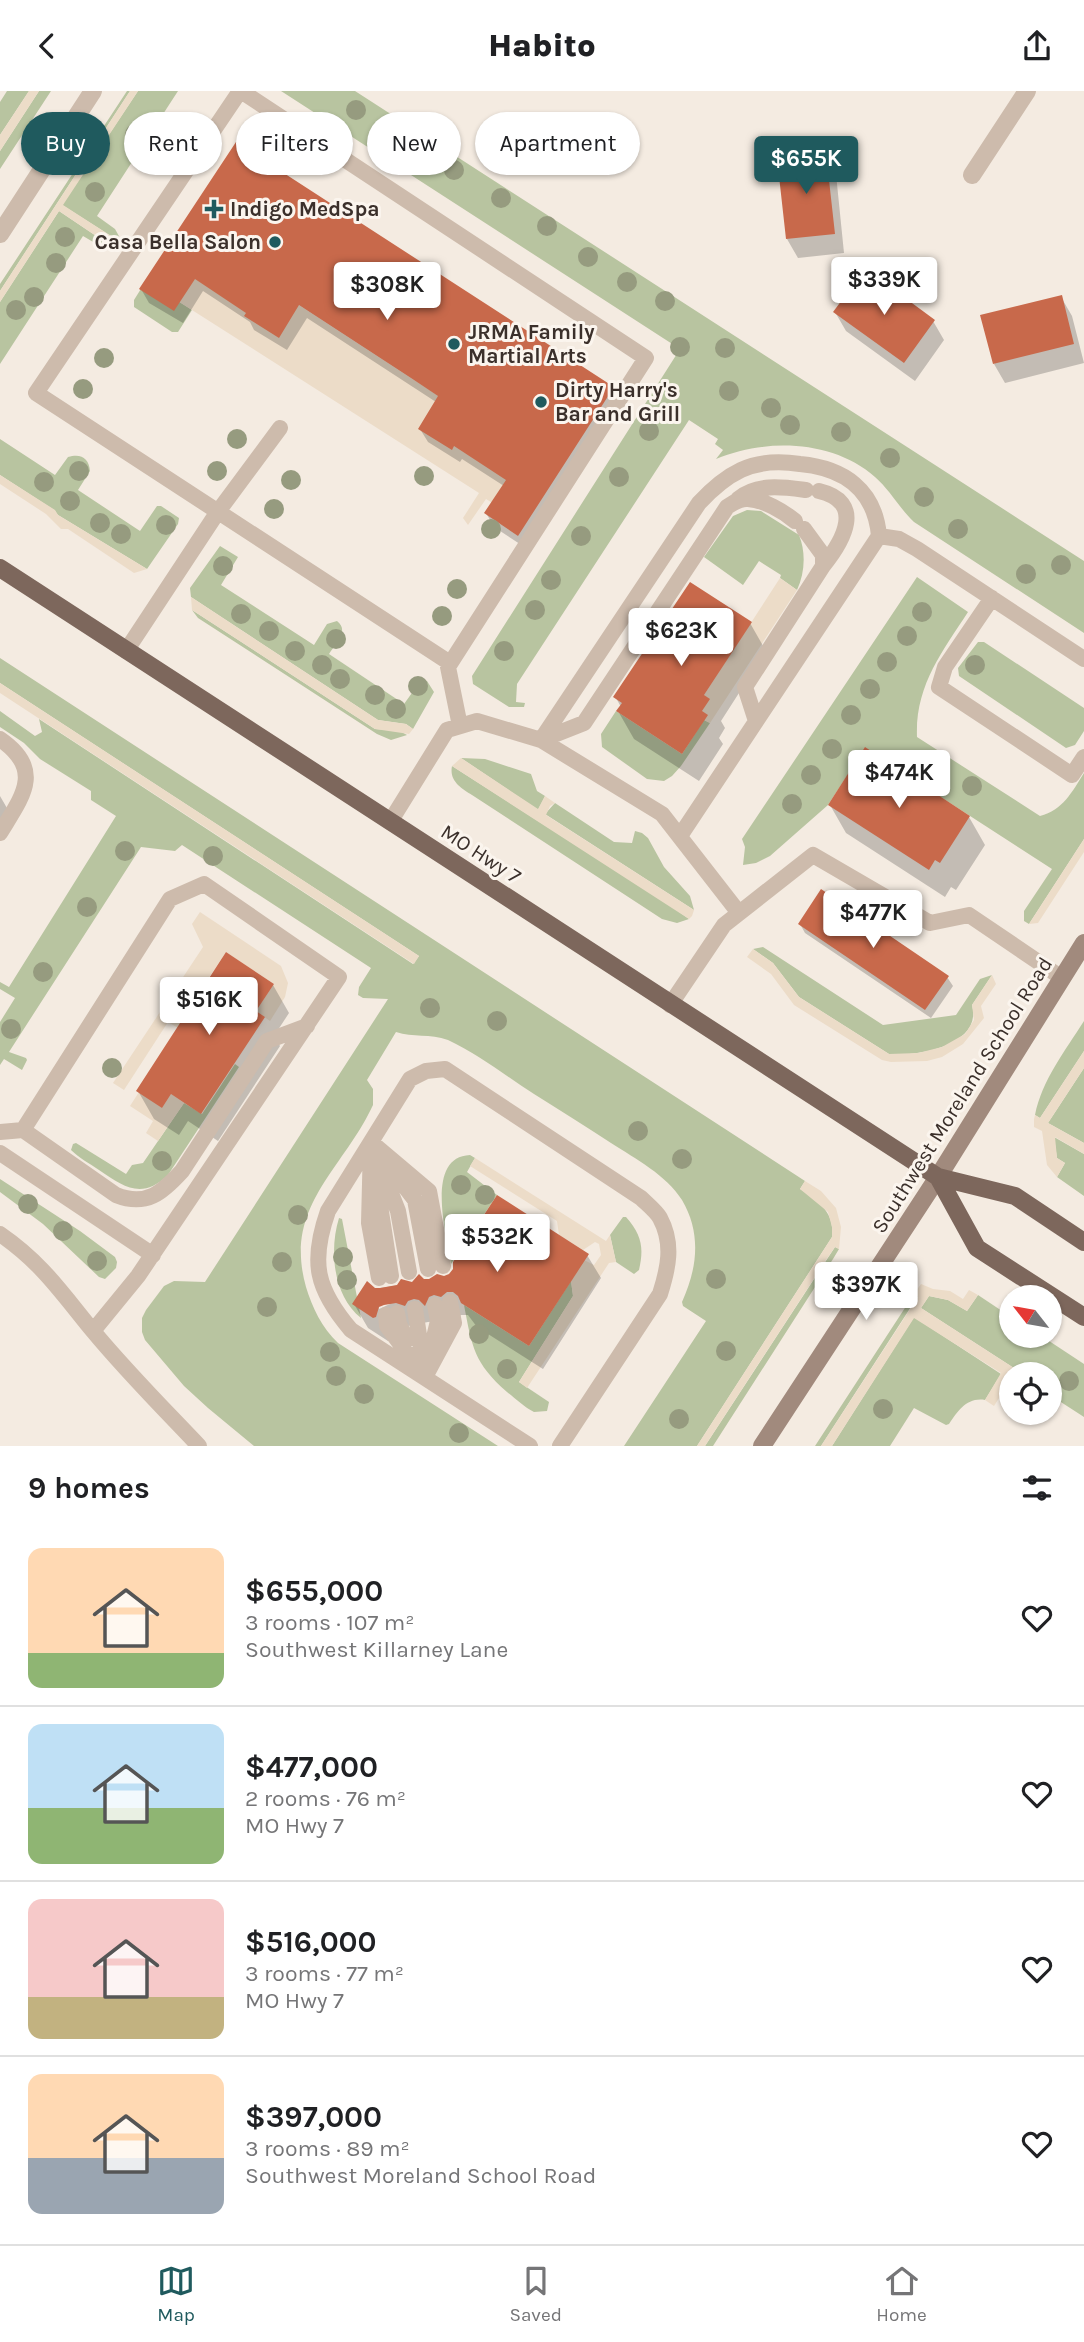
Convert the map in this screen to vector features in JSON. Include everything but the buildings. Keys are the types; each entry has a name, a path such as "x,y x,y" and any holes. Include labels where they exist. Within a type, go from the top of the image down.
{"main road":[{"name":"MO Hwy 7","path":"0,569 938,1177 1015,1196 1084,1242"},
{"name":"Southwest Moreland School Road","path":"762,1446 938,1177 1084,943"},
{"name":"MO Hwy 7","path":"938,1177 977,1248 1084,1317"}],"street":[{"path":"0,234 93,91"},
{"path":"972,175 1027,91"}],"lane":[{"path":"450,663 36,393 240,91 646,358 450,663 448,667 460,726"},
{"path":"126,651 217,513 280,428"},
{"path":"541,740 699,503 716,484 743,469 776,461 823,466 852,482 867,497 877,517 879,536 680,837"},
{"path":"541,740 584,723 727,507 748,491 762,488 812,490 834,495 843,504 847,516 838,548 823,566 745,687 757,721"},
{"path":"736,501 748,499 782,511 799,525 823,555 823,566"},
{"path":"879,536 899,539 917,548 1084,659"},
{"path":"992,598 945,667 939,687 1072,775 1084,757"},
{"path":"390,822 447,730 477,721 541,740 662,814 739,913"},
{"path":"0,739 26,766 27,780 24,794 0,834"},
{"path":"670,1005 724,925 813,855 930,923 969,915 1062,978"},
{"path":"23,1130 170,899 204,884 339,977 153,1255 93,1331"},
{"path":"0,1132 23,1130 116,1195 129,1200 154,1196 182,1171 267,1041 307,1026"},
{"path":"530,1446 351,1330 333,1308 321,1286 320,1234 328,1211 410,1079 426,1071 446,1069 641,1198 659,1218 667,1242 669,1267 660,1294 560,1446"},
{"path":"370,1142 429,1191 435,1267"},
{"path":"370,1142 398,1210 409,1272"},
{"path":"370,1142 385,1277"},
{"path":"0,1153 153,1255"},
{"path":"0,1234 22,1249 50,1276 93,1331 199,1446"},
{"path":"425,1377 442,1303"},
{"path":"415,1309 425,1377"},
{"path":"391,1314 387,1326 425,1377"}],"green space":[{"path":"7,91 29,91 0,135 0,102"},
{"path":"39,91 51,91 37,112 25,112"},
{"path":"127,91 130,91 110,122 110,117"},
{"path":"138,91 178,91 164,112 124,112"},
{"path":"281,91 355,91 388,112 367,112 367,147 353,138 353,112 313,112"},
{"path":"124,112 124,174 97,216 115,229 120,238 111,236 62,205 82,175 110,175 110,133"},
{"path":"21,119 21,137 0,169 0,151"},
{"path":"461,159 475,168 475,175 485,175 1084,561 1084,633 914,522 880,482 858,465 839,456 798,446 756,448 716,459 723,450 715,444 718,439 689,420 517,684 516,702 525,703 524,707 509,707 473,684 472,676 680,349 411,175 461,175"},
{"path":"72,175 75,175 0,291 0,284"},
{"path":"59,211 114,248 105,249 83,236 0,364 0,302"},
{"path":"149,276 148,282 192,310 178,332 172,332 134,307 134,300"},
{"path":"0,439 55,475 68,457 84,458 90,471 78,490 140,531 157,506 179,518 178,524 147,569 58,515 0,475"},
{"path":"747,510 761,511 799,535 804,563 797,590 780,578 781,575 759,561 743,585 704,557 733,516"},
{"path":"220,546 238,557 221,585 314,645 327,624 337,621 341,625 342,633 329,654 404,704 422,679 427,681 434,692 413,729 406,724 378,720 191,597 190,588"},
{"path":"917,577 968,612 940,656 925,686 920,702 917,737 1040,816 1061,805 1084,773 1084,839 1029,924 1024,921 1024,911 1052,869 865,748 828,805 770,856 756,863 743,865 745,847 742,839"},
{"path":"192,610 375,729 400,731 407,735 391,740 377,734 198,618"},
{"path":"978,642 984,642 1084,708 1084,731 1075,745 1066,748 959,676 958,668"},
{"path":"0,658 805,1181 800,1189 819,1203 828,1214 832,1237 697,1446 624,1446 706,1321 683,1306 682,1302 694,1264 695,1239 693,1226 682,1200 668,1183 650,1168 470,1052 441,1038 396,1032 367,1080 373,1089 373,1105 309,1211 303,1234 301,1259 306,1287 318,1317 338,1343 498,1446 254,1446 184,1386 145,1340 142,1318 146,1310 164,1286 174,1281 205,1282 388,999 363,998 358,995 359,987 371,968 182,845 175,851 141,847 9,1052 26,1058 22,1070 4,1059 0,1065 0,1022 15,998 0,989 0,982 9,987 116,816 91,800 91,791 40,759 24,743 0,727 0,711 35,736 42,732 39,719 413,964 419,956 0,683"},
{"path":"616,711 682,754 704,720 710,723 672,776 664,781 647,779 602,747 601,734"},
{"path":"461,758 485,759 531,774 537,791 545,796 538,810"},
{"path":"452,766 689,919 677,923 662,919 464,790 452,776"},
{"path":"555,803 614,842 632,843 635,831 642,833 648,838 664,867 690,896 694,910 545,814"},
{"path":"763,947 883,1025 956,1015 980,979 992,975 972,1005 973,1019 968,1030 958,1039 931,1050 889,1054 799,997 773,963 753,949"},
{"path":"1084,1021 1084,1051 1040,1118 1035,1115 1043,1090"},
{"path":"235,1064 239,1067 168,1175 159,1183 141,1189 125,1186 71,1150 76,1143 126,1174 132,1165 143,1163 184,1103 202,1114"},
{"path":"1084,1068 1084,1143 1048,1123"},
{"path":"1054,1137 1084,1154 1084,1196 1057,1177 1065,1163 1057,1158"},
{"path":"470,1155 475,1158 467,1172 497,1195 451,1264 443,1218 443,1183 447,1169 456,1159"},
{"path":"0,1179 115,1257 116,1268 105,1279 99,1277 43,1224 0,1192"},
{"path":"623,1217 631,1224 640,1242 639,1270 634,1274 616,1262 610,1235"},
{"path":"339,1218 342,1219 361,1318 344,1298 336,1272 334,1244"},
{"path":"835,1247 839,1249 833,1259 713,1446 705,1446"},
{"path":"571,1281 573,1296 519,1382 549,1402 547,1411 534,1412 496,1382 481,1363 472,1343 464,1305 529,1346"},
{"path":"914,1294 918,1296 821,1446 815,1446"},
{"path":"978,1295 999,1309 999,1348 1060,1348 1084,1364 1084,1417 1062,1403 1062,1362 1005,1362 921,1308 929,1296 948,1300 967,1311"},
{"path":"914,1317 999,1373 985,1400 968,1403 949,1424 946,1425 914,1408 890,1446 832,1446"}],"shaded area":[{"path":"29,91 39,91 25,112 21,112 21,119 0,151 0,135"},
{"path":"130,91 138,91 110,134 110,122"},
{"path":"75,175 83,175 63,205 120,240 114,248 59,211 0,302 0,291"},
{"path":"155,266 268,285 469,416 451,444 540,501 525,523 486,499 468,525 463,518 479,493 148,282"},
{"path":"0,475 55,510 58,515 147,569 134,573 68,529 61,529 46,514 0,484"},
{"path":"780,578 797,590 710,723 704,720 702,711 709,699 704,695"},
{"path":"191,597 378,720 406,724 413,729 409,734 375,729 192,610"},
{"path":"0,683 419,956 414,964 0,693"},
{"path":"461,758 538,809 545,796 555,803 550,806 546,815 694,910 692,916 689,919 452,766"},
{"path":"1084,839 1084,852 1038,923 1029,924"},
{"path":"200,912 281,966 288,983 285,997 270,1021 256,1011 274,984 226,952 192,1003 198,1008 183,1031 168,1022 124,1090 113,1083 203,947 192,924"},
{"path":"753,949 773,963 799,997 889,1054 918,1053 942,1047 965,1034 974,1020 972,1005 992,975 996,984 981,1006 984,1018 963,1044 942,1057 927,1061 891,1062 882,1060 794,1005 771,974 747,957"},
{"path":"1084,1051 1084,1068 1048,1123 1084,1143 1084,1154 1055,1137 1057,1158 1065,1163 1057,1177 1047,1165 1042,1131 1034,1127 1034,1119 1035,1115 1040,1118"},
{"path":"139,1092 162,1108 171,1094 184,1103 158,1141 146,1133 153,1121 130,1106"},
{"path":"475,1158 606,1241 610,1235 616,1262 609,1263 527,1388 519,1382 573,1296 571,1281 584,1260 594,1265 601,1255 599,1244 595,1242 583,1250 559,1235 557,1221 470,1166"},
{"path":"805,1181 821,1191 836,1208 841,1227 839,1249 835,1247 828,1257 705,1446 697,1446 832,1237 828,1212 800,1189"},
{"path":"921,1284 950,1291 963,1299 969,1290 978,1295 967,1311 948,1300 929,1296 921,1308 1005,1362 999,1362 999,1372 914,1318 832,1446 821,1446 918,1297 914,1294"},
{"path":"999,1376 999,1398 994,1406 985,1400"}],"place":[{"name":"Indigo MedSpa","path":"214,209"},
{"name":"Casa Bella Salon","path":"275,242"},
{"name":"JRMA Family Martial Arts","path":"454,344"},
{"name":"Dirty Harry's Bar and Grill","path":"541,402"}]}
